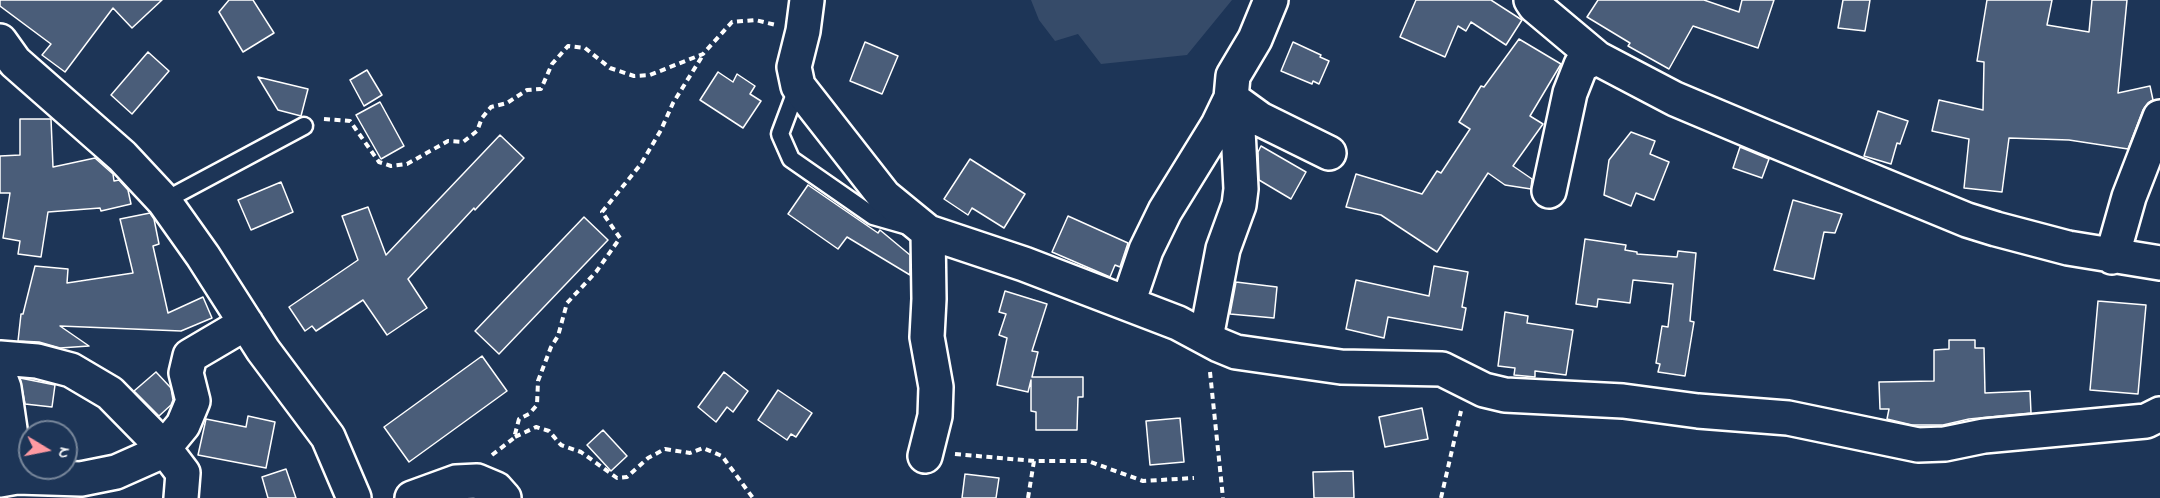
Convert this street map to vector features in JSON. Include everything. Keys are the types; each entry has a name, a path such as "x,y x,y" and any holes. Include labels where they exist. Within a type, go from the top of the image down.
{"street":[{"path":"1128,303 1146,250 1165,211 1218,125 1230,98 1233,76 1254,39 1271,0"},
{"path":"1531,0 1534,6 1597,58 1675,99 1967,220 2026,238 2112,257 2160,263"},
{"path":"805,15 794,67 798,86 884,196 928,232 1024,264 1128,303 1178,323 1236,352 1341,367 1442,369 1484,390 1505,395 1623,401 1707,412 1788,418 1918,445 1945,444 1984,436 2146,421 2160,414"},
{"path":"0,41 15,62 123,156 164,201 263,350 328,437 354,498"},
{"path":"1549,191 1574,84 1581,65 1597,58"},
{"path":"1230,98 1244,105 1260,119 1329,153"},
{"path":"1206,338 1223,249 1239,205 1241,189 1238,130 1230,98"},
{"path":"2112,257 2129,197 2160,117"},
{"path":"925,456 935,416 936,387 927,337 928,232"},
{"path":"0,376 4,388 8,478 81,479 116,472 164,448 183,425 193,401 186,373 190,356 246,323"},
{"path":"0,358 37,361 71,370 110,393 164,448 183,473 181,498"},
{"path":"412,498 456,482 477,481 496,489 504,498"}],"lane":[{"path":"798,86 780,134 790,159 873,216 928,232"},
{"path":"164,201 304,126"}],"path":[{"path":"514,438 519,419 529,414 537,405 538,381 551,347 558,336 567,303 596,272 620,238 602,212 641,164 703,54 732,22 805,15"},
{"path":"304,126 318,119 350,122 379,162 391,166 407,164 448,141 463,142 477,131 490,107 507,103 527,90 541,89 552,64 568,46 585,48 610,68 634,76 650,75 703,54"},
{"path":"1206,338 1223,498"},
{"path":"1441,498 1467,380"},
{"path":"485,460 514,438 536,427 549,431 561,445 582,452 617,478 627,477 648,458 665,449 690,453 703,448 722,456 753,498"},
{"path":"925,456 954,454 1034,461 1088,461 1143,481 1194,477"},
{"path":"1028,498 1034,461"}],"shaded area":[{"path":"1031,0 1232,0 1187,55 1101,64 1078,34 1055,41 1039,20"}],"building":[{"path":"0,0 162,0 132,28 113,8 65,72 42,55 51,44 0,6"},
{"path":"229,0 253,0 274,33 243,52 219,12"},
{"path":"1416,0 1491,0 1522,20 1506,45 1471,22 1466,31 1458,26 1445,57 1400,37"},
{"path":"1598,0 1704,0 1739,12 1742,0 1774,0 1758,48 1693,26 1669,69 1628,46 1630,43 1587,17"},
{"path":"1843,0 1870,0 1865,31 1838,28"},
{"path":"1987,0 2052,0 2047,25 2089,32 2092,0 2127,0 2118,93 2150,86 2153,100 2143,110 2128,149 2069,140 2009,138 2002,192 1964,188 1969,139 1932,131 1939,100 1983,110 1984,62 1977,61"},
{"path":"1519,39 1561,64 1530,116 1543,124 1513,166 1532,179 1531,189 1505,185 1488,173 1437,252 1381,215 1346,207 1356,174 1422,194 1437,171 1441,173 1470,129 1459,122 1481,86 1484,87"},
{"path":"865,42 898,56 882,94 850,81"},
{"path":"1293,42 1329,61 1319,84 1313,81 1312,84 1281,71"},
{"path":"148,52 169,71 132,114 111,95"},
{"path":"367,70 382,95 364,106 350,80"},
{"path":"718,72 733,82 737,74 755,86 750,94 761,101 743,128 700,100"},
{"path":"258,77 308,89 301,116 278,110"},
{"path":"380,102 404,146 381,159 356,115"},
{"path":"1878,111 1908,121 1900,144 1897,143 1891,164 1864,156"},
{"path":"20,119 51,119 53,167 95,158 113,174 114,181 119,180 128,190 131,204 101,211 100,208 48,212 41,257 18,254 20,241 3,238 10,193 0,193 0,156 20,155"},
{"path":"1631,132 1655,141 1650,154 1669,162 1654,200 1636,193 1631,206 1604,195 1609,160"},
{"path":"500,135 524,158 408,279 427,308 387,335 363,300 316,331 312,326 305,331 289,307 358,260 342,216 368,207 386,255"},
{"path":"1261,146 1306,172 1291,199 1259,180 1258,152"},
{"path":"1740,147 1769,159 1762,178 1733,168"},
{"path":"970,159 1025,194 1004,228 972,208 968,215 944,199"},
{"path":"281,182 293,212 251,230 238,200"},
{"path":"808,185 878,233 880,230 910,255 910,275 847,237 838,249 788,214"},
{"path":"1793,200 1842,214 1835,233 1824,232 1814,279 1774,270"},
{"path":"150,213 154,219 159,244 153,246 168,313 203,297 212,318 181,331 60,326 89,346 60,348 39,342 18,341 21,314 23,314 35,266 68,269 67,283 133,273 120,219"},
{"path":"1068,216 1128,243 1120,267 1115,265 1110,277 1052,252"},
{"path":"584,217 608,240 499,354 475,331"},
{"path":"1585,239 1626,245 1625,250 1637,252 1637,254 1677,257 1678,251 1696,253 1690,321 1694,322 1685,376 1658,372 1660,364 1656,363 1662,326 1668,327 1673,284 1633,280 1630,303 1598,299 1597,307 1576,304"},
{"path":"1434,266 1468,272 1462,307 1466,308 1462,330 1388,317 1384,338 1346,329 1356,280 1429,296"},
{"path":"1236,282 1277,287 1274,318 1230,314"},
{"path":"1005,291 1047,304 1032,351 1038,352 1032,377 1083,377 1083,397 1078,397 1077,430 1036,430 1036,412 1031,411 1031,380 1028,392 997,385 1007,338 999,335 1006,314 999,312"},
{"path":"2098,301 2146,305 2138,394 2090,390"},
{"path":"1505,312 1528,316 1527,323 1573,330 1566,375 1535,371 1535,377 1514,375 1515,368 1498,366"},
{"path":"1949,340 1975,340 1975,348 1984,348 1985,393 2030,391 2031,413 1969,419 1943,425 1912,425 1887,419 1889,409 1880,409 1879,382 1934,381 1934,350 1949,349"},
{"path":"482,356 507,391 409,462 384,427"},
{"path":"156,372 171,388 173,400 159,416 134,391"},
{"path":"724,372 748,391 733,412 727,407 716,422 698,407"},
{"path":"20,378 55,385 52,407 25,404"},
{"path":"778,390 812,413 796,437 791,434 787,440 758,420"},
{"path":"1422,408 1428,439 1385,447 1379,417"},
{"path":"248,416 275,422 266,468 198,455 206,419 246,427"},
{"path":"1180,418 1184,462 1150,465 1146,421"},
{"path":"603,430 627,456 611,471 587,445"},
{"path":"286,469 296,498 268,498 262,477"},
{"path":"1353,471 1354,498 1314,498 1313,472"},
{"path":"965,474 999,478 996,498 962,498"}]}
